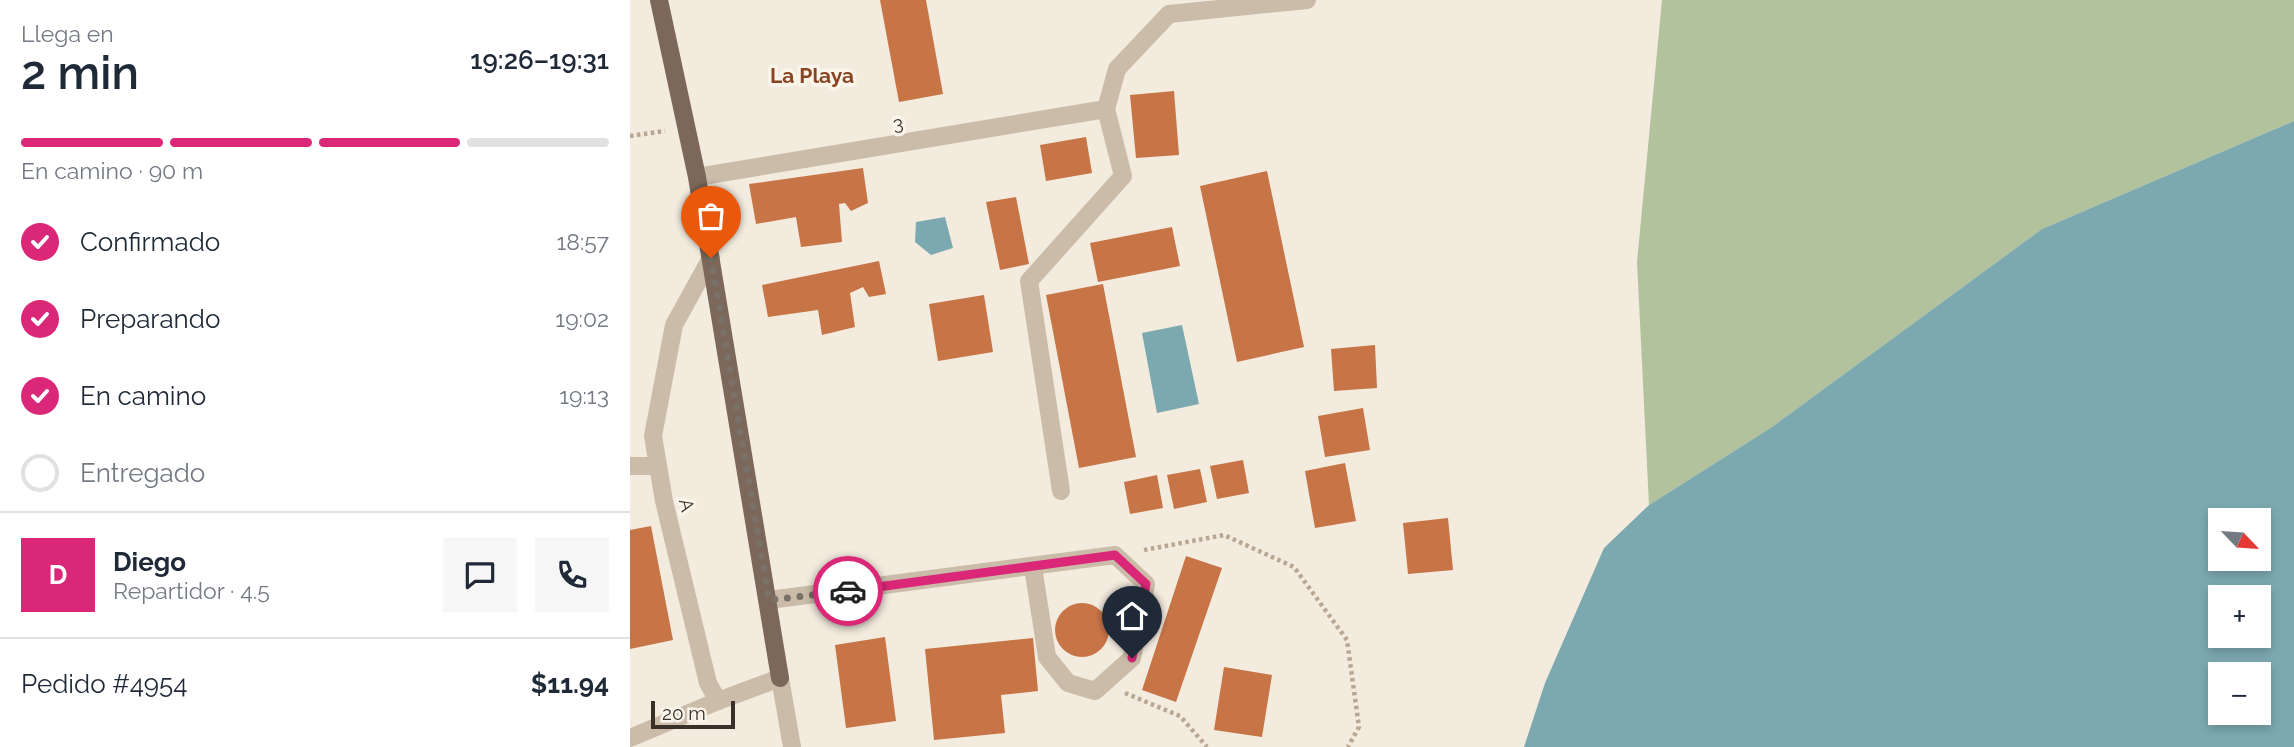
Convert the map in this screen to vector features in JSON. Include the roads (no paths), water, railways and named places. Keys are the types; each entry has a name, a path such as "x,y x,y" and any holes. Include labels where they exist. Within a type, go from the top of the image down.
{"main road":[{"path":"659,0 697,177 780,678"}],"street":[{"path":"1060,491 1030,281 1123,176 1106,109 1118,69 1169,14 1242,4 1307,0"},
{"name":"3","path":"697,177 1106,109"},
{"name":"A","path":"711,258 674,325 653,436 708,683 718,701"},
{"path":"630,466 658,466"},
{"path":"769,600 1115,555 1146,584 1132,658 1095,691 1068,684 1046,657 1033,567"},
{"path":"630,737 780,678 792,747"}],"water":[{"path":"2294,121 2294,747 1524,747 1545,683 1604,548 1649,505 1772,427 2042,229"},
{"path":"945,217 953,248 931,255 915,242 916,222"},
{"path":"1182,325 1199,404 1157,413 1142,333"}],"district":[{"name":"La Playa","path":"812,75"}]}
